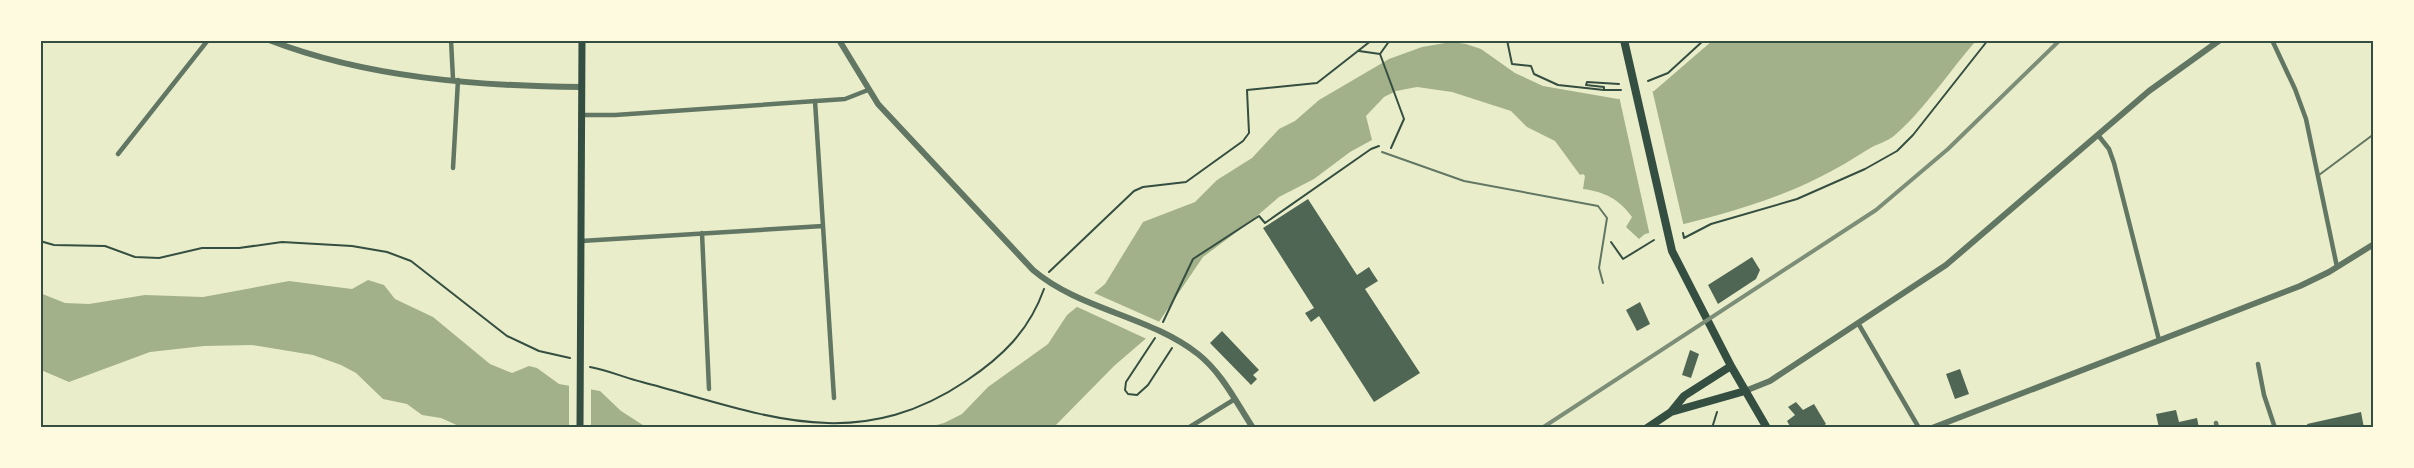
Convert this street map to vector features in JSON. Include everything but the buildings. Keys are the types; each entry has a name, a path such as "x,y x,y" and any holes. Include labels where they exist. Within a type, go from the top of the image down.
{"main road":[{"path":"580,428 582,40"},
{"path":"1624,40 1668,233 1679,267 1731,366 1767,428"},
{"path":"1647,428 1671,412 1684,396 1731,366"},
{"path":"1671,412 1745,391"}],"street":[{"path":"118,154 208,40"},
{"path":"268,40 356,67 455,80 582,87"},
{"path":"452,40 455,80 453,168"},
{"path":"838,40 868,90 1034,270 1059,288 1171,338 1194,351 1211,365 1253,428"},
{"path":"1745,391 1766,383 1958,256 2149,91 2220,40"},
{"path":"2272,40 2301,106 2319,175 2337,268"},
{"path":"582,115 615,115 815,102 853,98 868,90"},
{"path":"815,102 834,398"},
{"path":"2098,135 2109,148 2114,163 2159,340"},
{"path":"581,241 823,226"},
{"path":"702,234 709,389"},
{"path":"1932,428 2300,286 2337,268 2373,244"},
{"path":"1858,324 1919,428"},
{"path":"2258,364 2264,395 2275,428"},
{"path":"1188,428 1234,399"}],"lane":[{"path":"2319,175 2373,134"},
{"path":"1382,152 1464,181 1598,206 1607,218 1599,268 1603,283"}],"path":[{"path":"1049,272 1134,191 1143,187 1186,182 1243,141 1249,133 1247,90 1317,83 1372,40"},
{"path":"1380,54 1390,40"},
{"path":"1506,40 1514,65 1531,66 1534,74 1558,85 1621,90"},
{"path":"1648,81 1668,73 1704,40"},
{"path":"1683,233 1684,238 1711,224 1780,206 1865,169 1897,151 1913,135 1988,40"},
{"path":"1359,51 1380,54"},
{"path":"1380,54 1404,119 1391,148"},
{"path":"1604,90 1604,87 1586,85 1587,82 1619,84"},
{"path":"1172,348 1143,390 1134,396 1126,393 1128,378 1154,341 1193,259 1259,216 1265,223 1371,149 1381,146 1399,151"},
{"path":"1611,239 1611,246 1623,259 1654,240"},
{"path":"40,241 54,244 105,246 135,257 159,258 202,248 239,248 282,242 352,246 387,252 411,261 507,336 547,354 571,357"},
{"path":"1712,428 1717,412"}],"shaded area":[{"path":"1712,41 1976,41 1917,113 1889,139 1812,181 1786,192 1733,211 1645,234 1639,239 1626,227 1632,217 1622,205 1605,194 1583,189 1585,176 1580,175 1555,141 1527,127 1511,111 1452,92 1417,87 1396,91 1384,97 1366,116 1372,140 1350,152 1314,179 1279,197 1203,257 1150,335 1114,366 1054,427 925,428 944,423 962,414 988,387 1048,344 1067,315 1105,284 1143,222 1195,202 1217,180 1252,158 1279,129 1295,121 1319,100 1389,59 1422,47 1451,42 1466,44 1481,49 1515,73 1543,86 1618,99 1654,91"},
{"path":"368,280 384,285 395,299 433,317 490,364 512,373 529,366 537,368 559,384 600,391 621,411 646,427 461,427 441,418 422,415 407,404 383,399 356,373 341,365 313,355 252,345 204,346 150,352 69,382 41,370 40,293 65,303 89,304 145,295 203,297 289,281 352,289"}],"pier":[{"path":"1652,89 1684,227 1650,236 1619,96"},
{"path":"1092,292 1162,323 1149,340 1073,305"},
{"path":"569,384 591,386 591,428 569,427"}],"railway":[{"path":"1542,428 1876,210 1948,149 2060,40"}]}
